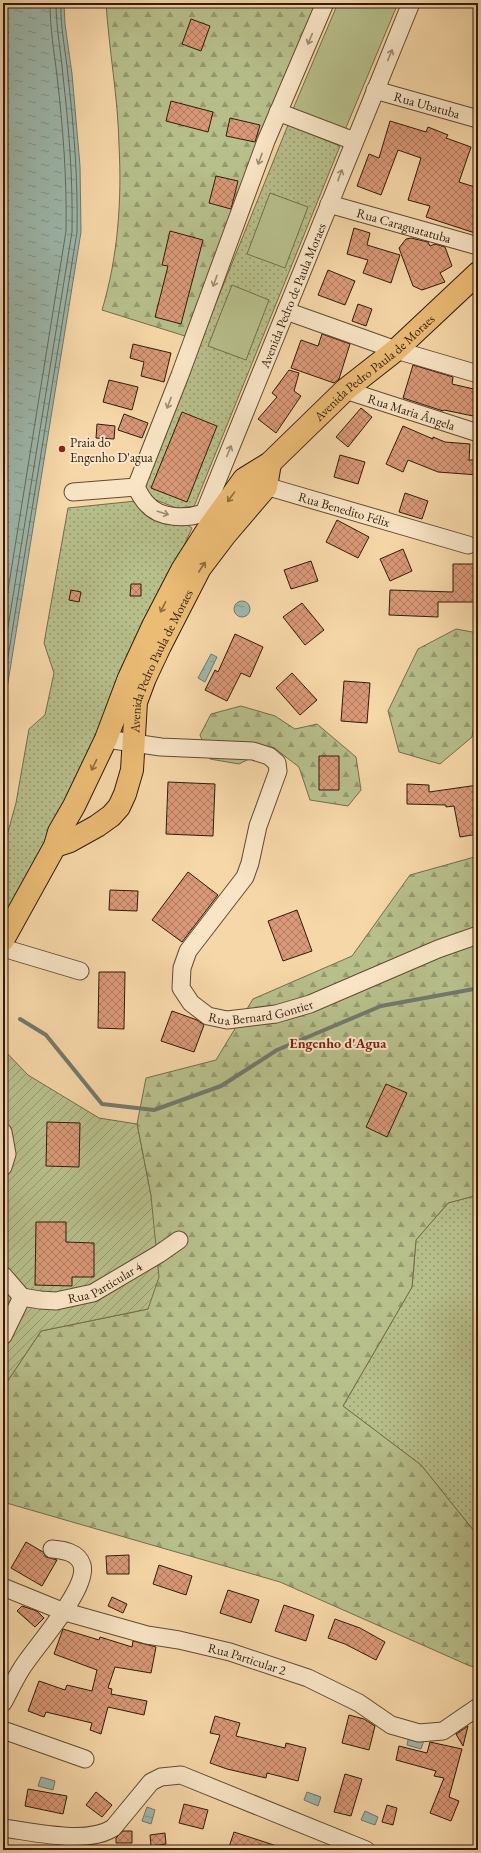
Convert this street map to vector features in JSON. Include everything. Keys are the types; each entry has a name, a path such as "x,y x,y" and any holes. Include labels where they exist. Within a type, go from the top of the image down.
{"main road":[{"name":"Avenida Pedro Paula de Moraes","path":"3,940 55,846 59,832 74,806 106,740 130,678 153,626 207,520 244,479 270,463 345,390 396,350 478,273"},
{"path":"266,487 270,463"},
{"name":"Avenida Pedro Paula de Moraes","path":"55,846 70,841 96,826 111,816 119,807 125,794 132,770 132,744 136,702 160,646 200,568 225,535 266,487"},
{"path":"74,806 96,826"}],"street":[{"path":"136,487 180,375 266,141 325,3"},
{"name":"Avenida Pedro de Paula Moraes","path":"207,520 222,471 411,3"},
{"name":"Rua Ubatuba","path":"375,90 478,119"},
{"path":"278,112 354,141"},
{"name":"Rua Caraguatatuba","path":"329,204 478,246"},
{"path":"286,311 396,350 478,374"},
{"name":"Rua Maria Ângela","path":"345,390 478,433"},
{"name":"Rua Benedito Félix","path":"222,471 266,487 468,545"},
{"path":"73,492 136,487"},
{"path":"136,487 147,504 162,514 207,520"},
{"name":"Rua Bernard Gontier","path":"106,740 132,744 200,750 253,751 269,756 277,763 278,771 258,826 250,863 245,877 188,951 182,968 181,988 191,1003 208,1016 227,1020 276,1014 310,1004 438,949 478,935"},
{"path":"3,948 80,971"},
{"path":"3,1132 5,1136 7,1154 3,1167"},
{"name":"Rua Particular 4","path":"22,1297 56,1301 93,1293 159,1254 179,1240"},
{"path":"3,1275 22,1297 3,1336"},
{"path":"3,1703 22,1668 79,1586 82,1575 82,1564 75,1555 52,1548"},
{"name":"Rua Particular 2","path":"3,1587 62,1611 147,1635 179,1640 230,1652 308,1678 359,1703 391,1725 419,1733 443,1731 478,1708"},
{"path":"3,1730 85,1759"},
{"path":"3,1828 81,1837 105,1834 113,1828 151,1782 161,1777 181,1775 366,1850"}],"green space":[{"path":"106,3 316,3 185,336 102,310 112,270 118,228 120,187 117,109"},
{"path":"338,3 398,3 345,130 293,109"},
{"path":"288,125 340,146 191,514 139,493"},
{"path":"270,193 308,207 285,268 247,254"},
{"path":"232,285 269,300 246,360 208,346"},
{"path":"136,501 144,514 169,523 181,521 192,528 91,748 3,930 3,850 16,803 29,729 45,715 54,673 44,643 68,508"},
{"path":"456,629 478,633 478,700 472,737 440,764 399,752 388,711 418,649"},
{"path":"241,706 275,716 295,729 317,724 356,757 361,790 348,806 310,800 299,767 273,747 239,764 210,759 200,735 211,714"},
{"path":"478,856 478,1195 448,1203 416,1240 412,1287 343,1406 421,1465 478,1536 478,1667 470,1666 280,1582 3,1502 3,1388 41,1331 148,1309 151,1196 137,1124 146,1078 216,1060 253,999 352,956 410,875"},
{"path":"3,1049 28,1075 99,1118 137,1124 151,1196 159,1277 148,1309 41,1331 3,1388"},
{"path":"478,1195 478,1536 421,1465 343,1406 412,1287 416,1240 448,1203"}],"water":[{"path":"3,3 64,3 80,166 81,232 3,713"},
{"path":"242,601 249,606 250,609 245,616 242,617 235,612 234,609 239,602"},
{"path":"211,654 217,657 205,682 198,678"},
{"path":"409,1736 424,1740 421,1749 407,1745"},
{"path":"41,1777 55,1781 53,1790 38,1786"},
{"path":"307,1792 321,1797 318,1806 304,1800"},
{"path":"147,1807 155,1810 151,1824 142,1821"},
{"path":"365,1811 378,1817 375,1825 361,1820"}],"building":[{"path":"191,19 210,26 201,51 182,44"},
{"path":"171,101 213,112 208,132 166,121"},
{"path":"230,118 260,125 255,142 226,136"},
{"path":"390,121 426,132 428,127 448,135 446,138 471,147 459,182 478,188 478,234 426,217 430,206 408,200 421,158 398,150 381,195 357,186 369,154 379,158"},
{"path":"216,176 238,181 231,209 209,203"},
{"path":"354,228 370,233 367,245 400,255 391,283 363,273 368,260 347,254"},
{"path":"170,231 203,240 181,324 155,317 168,266 162,265"},
{"path":"411,238 428,242 430,246 435,244 445,247 452,266 440,273 445,282 422,290 413,286 399,248 406,239"},
{"path":"328,270 355,281 345,305 318,295"},
{"path":"358,304 372,309 366,326 352,321"},
{"path":"322,334 350,344 339,379 334,383 291,368 301,340 318,346"},
{"path":"133,344 171,353 164,382 141,376 144,362 130,358"},
{"path":"413,365 453,377 452,384 478,390 478,417 443,411 403,398"},
{"path":"289,370 299,373 294,391 301,396 276,433 258,419 277,397 272,393"},
{"path":"109,380 138,387 132,410 103,402"},
{"path":"361,408 372,417 348,447 336,437"},
{"path":"182,412 217,426 187,502 151,488"},
{"path":"124,414 148,423 142,438 118,430"},
{"path":"97,424 115,426 114,439 96,438"},
{"path":"403,426 433,439 433,437 445,442 470,444 469,460 478,460 478,475 438,472 408,460 403,472 386,464"},
{"path":"340,455 365,462 358,484 334,477"},
{"path":"405,493 428,501 422,519 399,512"},
{"path":"337,520 369,537 358,558 326,542"},
{"path":"403,549 412,571 390,581 380,559"},
{"path":"311,561 318,581 291,589 284,570"},
{"path":"453,564 478,564 478,602 438,602 438,617 389,615 390,590 453,592"},
{"path":"131,584 141,584 141,596 130,596"},
{"path":"71,590 81,592 79,602 69,600"},
{"path":"302,603 324,630 305,645 283,617"},
{"path":"235,634 263,647 250,677 241,673 227,701 205,690 215,670 218,672"},
{"path":"292,673 317,700 300,715 276,688"},
{"path":"344,681 370,683 367,723 341,721"},
{"path":"319,756 339,756 339,790 319,790"},
{"path":"168,782 215,784 213,836 166,834"},
{"path":"407,784 429,785 429,792 478,785 478,834 460,837 454,806 446,807 446,805 407,804"},
{"path":"188,872 218,895 182,942 152,920"},
{"path":"110,890 138,891 137,911 109,910"},
{"path":"297,910 312,951 283,961 268,921"},
{"path":"99,972 125,972 124,1029 98,1028"},
{"path":"172,1011 197,1020 204,1025 194,1052 161,1041"},
{"path":"386,1084 407,1093 387,1137 366,1127"},
{"path":"47,1122 80,1123 79,1167 46,1166"},
{"path":"36,1222 66,1222 66,1242 94,1243 94,1277 72,1277 72,1286 35,1285"},
{"path":"26,1542 43,1552 46,1557 57,1560 42,1586 11,1568"},
{"path":"129,1555 129,1574 107,1574 106,1556"},
{"path":"159,1565 192,1576 186,1595 153,1584"},
{"path":"228,1590 259,1600 251,1623 220,1613"},
{"path":"112,1597 127,1604 123,1613 108,1606"},
{"path":"284,1605 314,1615 306,1641 275,1631"},
{"path":"22,1606 37,1611 44,1618 35,1627 17,1611"},
{"path":"335,1619 360,1628 385,1642 376,1660 345,1644 328,1638"},
{"path":"63,1629 99,1640 100,1637 132,1647 133,1641 156,1647 151,1673 115,1667 108,1688 112,1689 111,1694 147,1701 144,1715 108,1707 101,1734 90,1730 92,1723 46,1712 44,1717 28,1711 39,1681 65,1690 67,1685 92,1691 97,1670 54,1654"},
{"path":"349,1715 364,1719 375,1726 369,1750 342,1743"},
{"path":"215,1716 240,1723 236,1736 285,1748 286,1743 306,1748 298,1781 267,1773 266,1778 227,1769 210,1763 220,1735 210,1733"},
{"path":"468,1726 463,1746 456,1734"},
{"path":"430,1742 462,1749 449,1797 459,1801 451,1821 430,1813 444,1778 434,1776 436,1771 396,1760 399,1746 427,1753"},
{"path":"345,1774 362,1779 351,1816 334,1812"},
{"path":"28,1789 67,1796 63,1814 25,1806"},
{"path":"96,1792 112,1805 102,1817 86,1805"},
{"path":"184,1804 208,1810 203,1829 179,1823"},
{"path":"387,1805 397,1808 393,1825 382,1822"},
{"path":"123,1831 132,1831 132,1843 116,1843 116,1838"},
{"path":"234,1832 283,1848 283,1850 228,1850"},
{"path":"165,1833 166,1844 151,1846 150,1835"}],"waterway":[{"path":"20,1019 46,1035 102,1104 154,1110 221,1086 277,1050 381,1006 474,989 478,990"}],"place":[{"name":"Praia do Engenho D'agua","path":"62,449"}],"district":[{"name":"Engenho d'Agua","path":"338,1043"}]}
